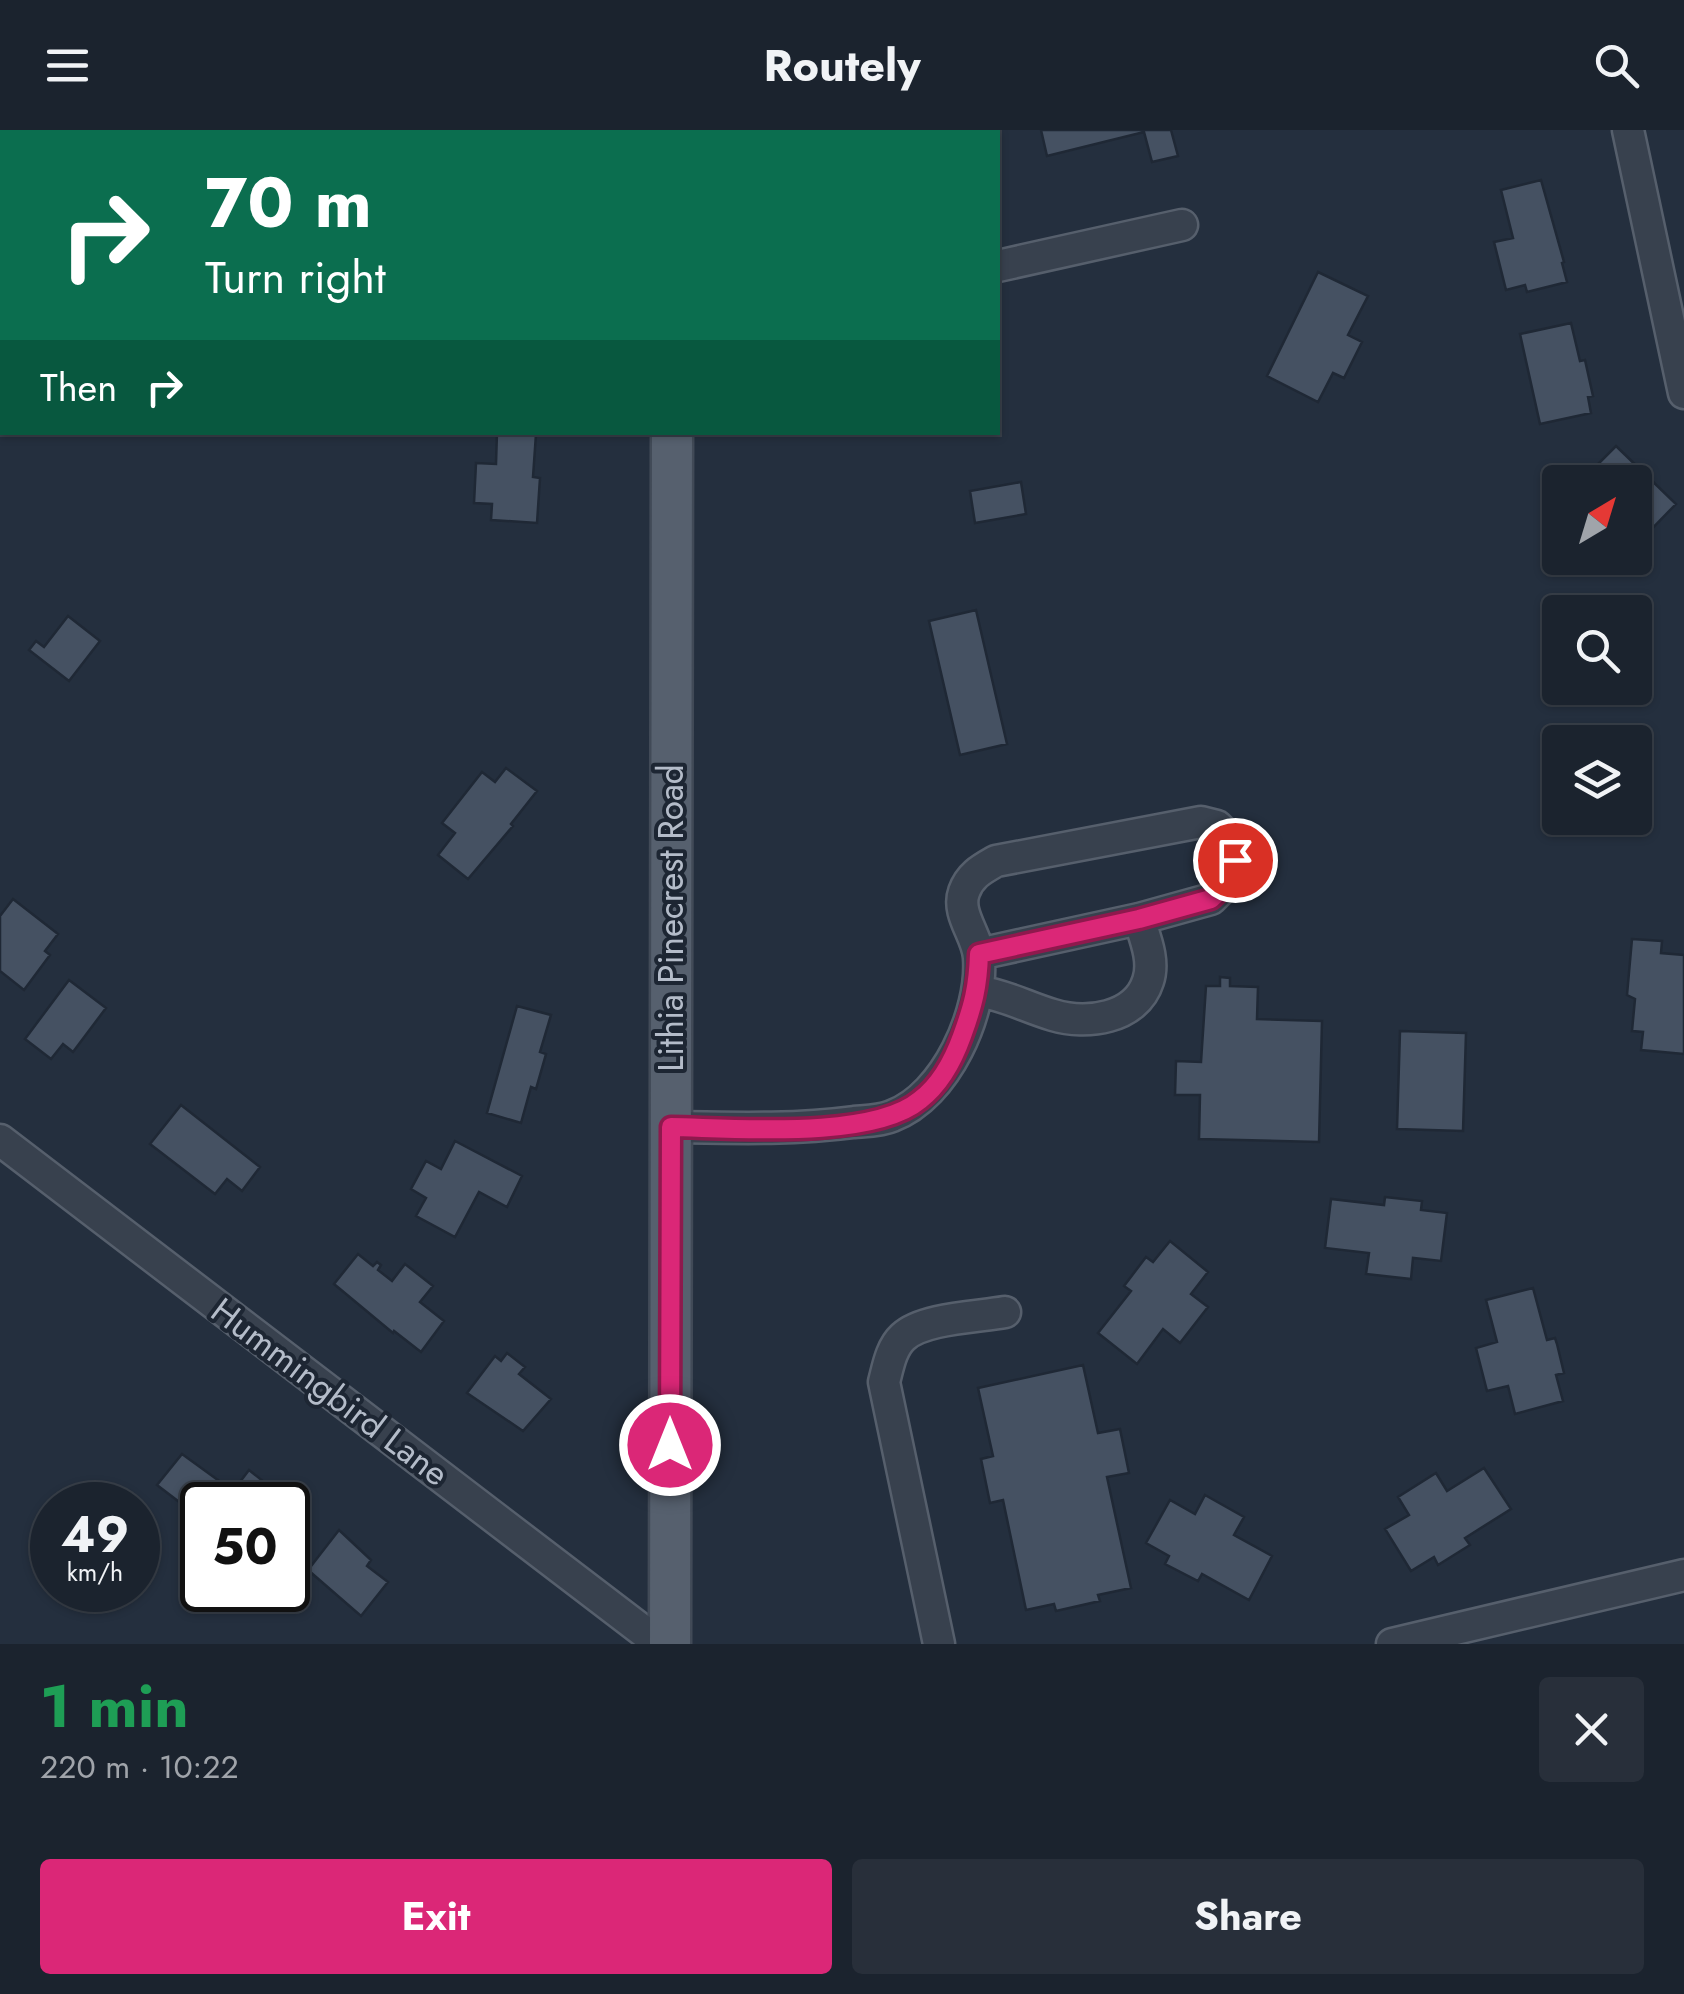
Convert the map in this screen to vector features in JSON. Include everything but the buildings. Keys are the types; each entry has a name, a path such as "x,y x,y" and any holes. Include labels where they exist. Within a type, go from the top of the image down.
{"main road":[{"name":"Lithia Pinecrest Road","path":"670,1644 672,435"}],"street":[{"path":"1628,130 1684,392"},
{"path":"1000,266 1182,225"},
{"path":"671,1127 806,1128 890,1117 919,1102 941,1080 978,990 979,954 962,907 963,893 975,872 996,862 1201,822 1217,826 1231,840 1235,860 1228,883 1211,899 979,954"},
{"path":"978,990 1012,997 1055,1016 1093,1021 1129,1008 1148,982 1150,955 1139,919"},
{"name":"Hummingbird Lane","path":"0,1140 660,1644"},
{"path":"939,1644 884,1382 900,1338 920,1326 1005,1312"},
{"path":"1392,1644 1684,1574"}],"route":[{"path":"670,1445 671,1127 806,1128 890,1117 919,1102 941,1080 978,990 979,954 1211,899 1228,883 1235,860"}]}
